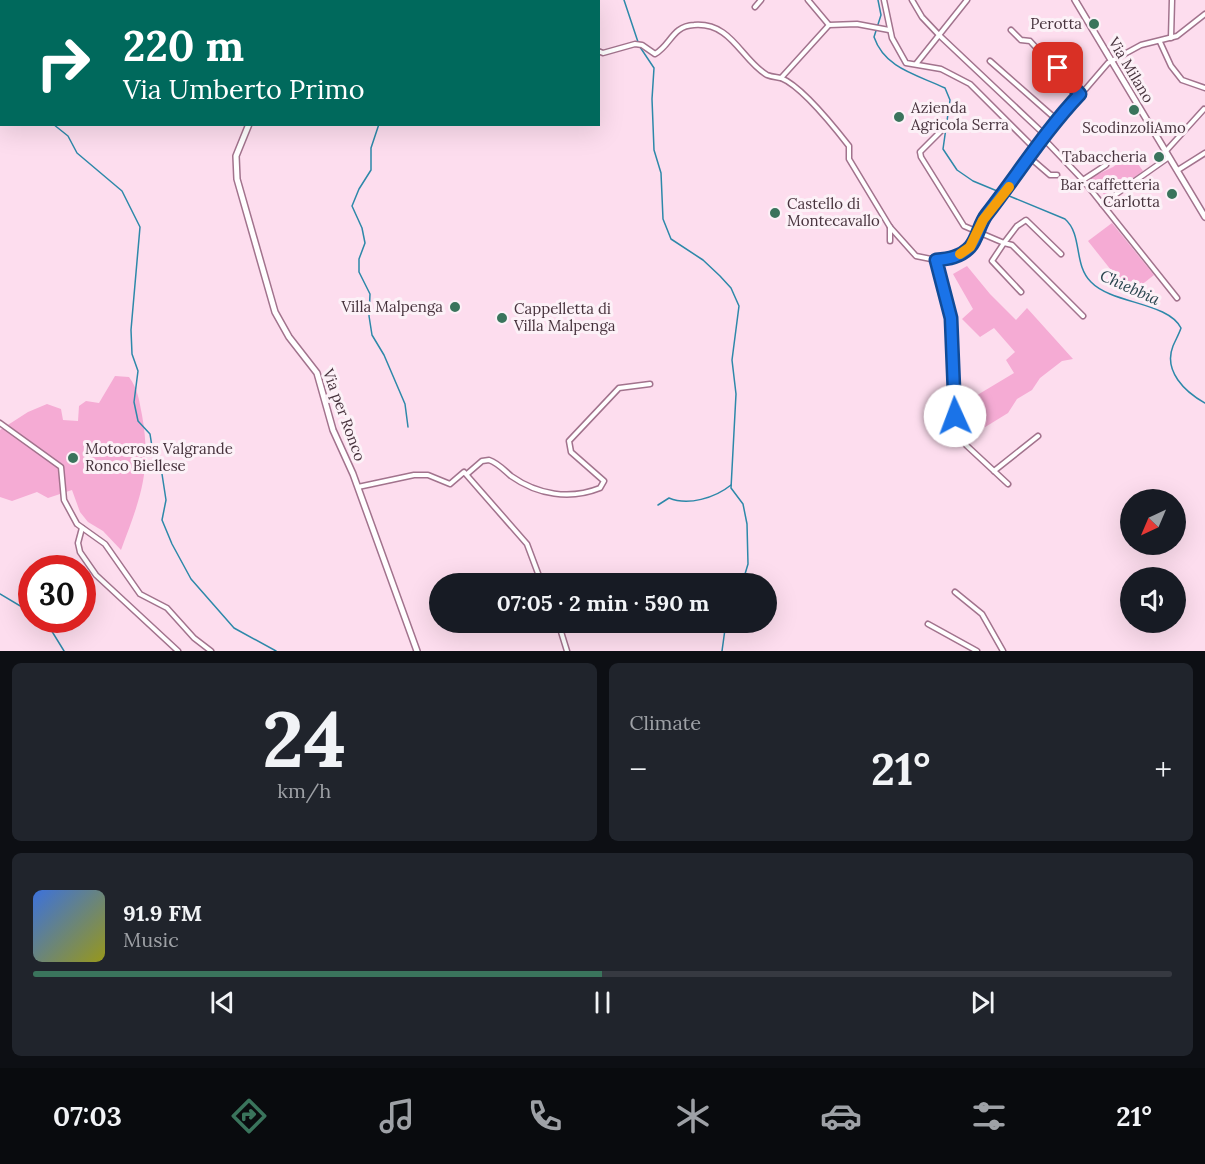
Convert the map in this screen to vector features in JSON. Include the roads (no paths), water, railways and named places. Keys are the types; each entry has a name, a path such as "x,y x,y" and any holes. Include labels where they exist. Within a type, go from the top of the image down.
{"street":[{"path":"755,6 761,0"},
{"path":"808,0 829,25"},
{"path":"884,0 889,30 906,63 941,69 970,84 1034,148"},
{"path":"912,0 922,17 939,35 1043,136 1083,180 1177,298"},
{"path":"915,65 967,0"},
{"name":"Via Milano","path":"1075,0 1205,218"},
{"path":"1171,38 1172,0"},
{"path":"600,52 638,44 656,54 678,29 693,25 710,27 740,46 767,75 781,78 820,112 849,146 849,159 890,226 916,256 936,260 951,258 964,251 978,232 986,215 1009,187 1043,136 1112,60 1141,45 1160,42 1184,32 1205,14"},
{"path":"781,78 829,25 846,23 889,30"},
{"path":"1011,30 1021,40 1030,41 1053,66 1063,69 1073,81 1071,84 1080,94"},
{"path":"1160,42 1171,66 1182,80 1205,88"},
{"path":"990,61 1057,120"},
{"path":"1102,204 1168,154 1204,109"},
{"name":"Via per Ronco","path":"248,126 236,156 237,179 271,301 281,324 317,373 333,430 358,487 417,651"},
{"path":"941,131 920,152 921,158 964,226 1012,245 1083,316"},
{"path":"1178,170 1205,153"},
{"path":"1028,156 1050,175 1057,176"},
{"path":"1083,180 1106,165"},
{"path":"1021,292 992,261 1017,226 1026,220 1061,254"},
{"path":"890,226 890,241"},
{"path":"936,260 951,318 957,425 966,445 1008,484"},
{"path":"358,487 414,475 428,475 450,484 461,474 467,474 482,461 489,460 519,481 553,494 572,496 600,489 604,481 571,452 569,441 619,388 650,384"},
{"path":"0,423 61,467 64,500 69,512 82,528 105,544 140,594 167,608 194,638 212,651"},
{"path":"994,471 1038,436"},
{"path":"467,474 527,544 538,573"},
{"path":"82,528 78,543 80,552 96,575 178,651"},
{"path":"955,592 982,614 1003,651"},
{"path":"928,624 977,651"},
{"path":"561,633 567,651"}],"waterway":[{"path":"624,0 638,42"},
{"name":"Chiebbia","path":"878,0 881,15 874,37 879,48 886,57 903,70 945,88 950,100 943,149 957,170 973,181 1065,219 1074,233 1082,267 1091,282 1112,295 1152,308 1174,319 1181,328 1171,355 1173,372 1183,387 1205,403"},
{"path":"640,47 654,68 652,99 654,150 661,173 663,219 671,239 703,260 720,276 731,288 739,306 732,360 736,394 731,488 743,504 747,524 748,564 745,573"},
{"path":"56,126 68,136 77,153 122,191 140,227 131,330 132,354 138,371 134,402 138,421 150,434 153,453 162,474 166,500 162,520 172,544 191,579 234,628 276,651"},
{"path":"378,126 371,148 371,170 352,206 362,228 365,243 359,259 359,272 370,294 369,316 372,335 384,355 405,404 408,427"},
{"path":"658,505 669,498 693,501 709,497 731,485"},
{"path":"0,594 18,605"},
{"path":"53,633 64,651"},
{"path":"722,651 724,633"}],"place":[{"name":"Perotta","path":"1094,24"},
{"name":"ScodinzoliAmo","path":"1134,110"},
{"name":"Azienda Agricola Serra","path":"899,117"},
{"name":"Tabaccheria","path":"1159,157"},
{"name":"Bar caffetteria Carlotta","path":"1172,194"},
{"name":"Castello di Montecavallo","path":"775,213"},
{"name":"Villa Malpenga","path":"455,307"},
{"name":"Cappelletta di Villa Malpenga","path":"502,318"},
{"name":"Motocross Valgrande Ronco Biellese","path":"73,458"}]}
